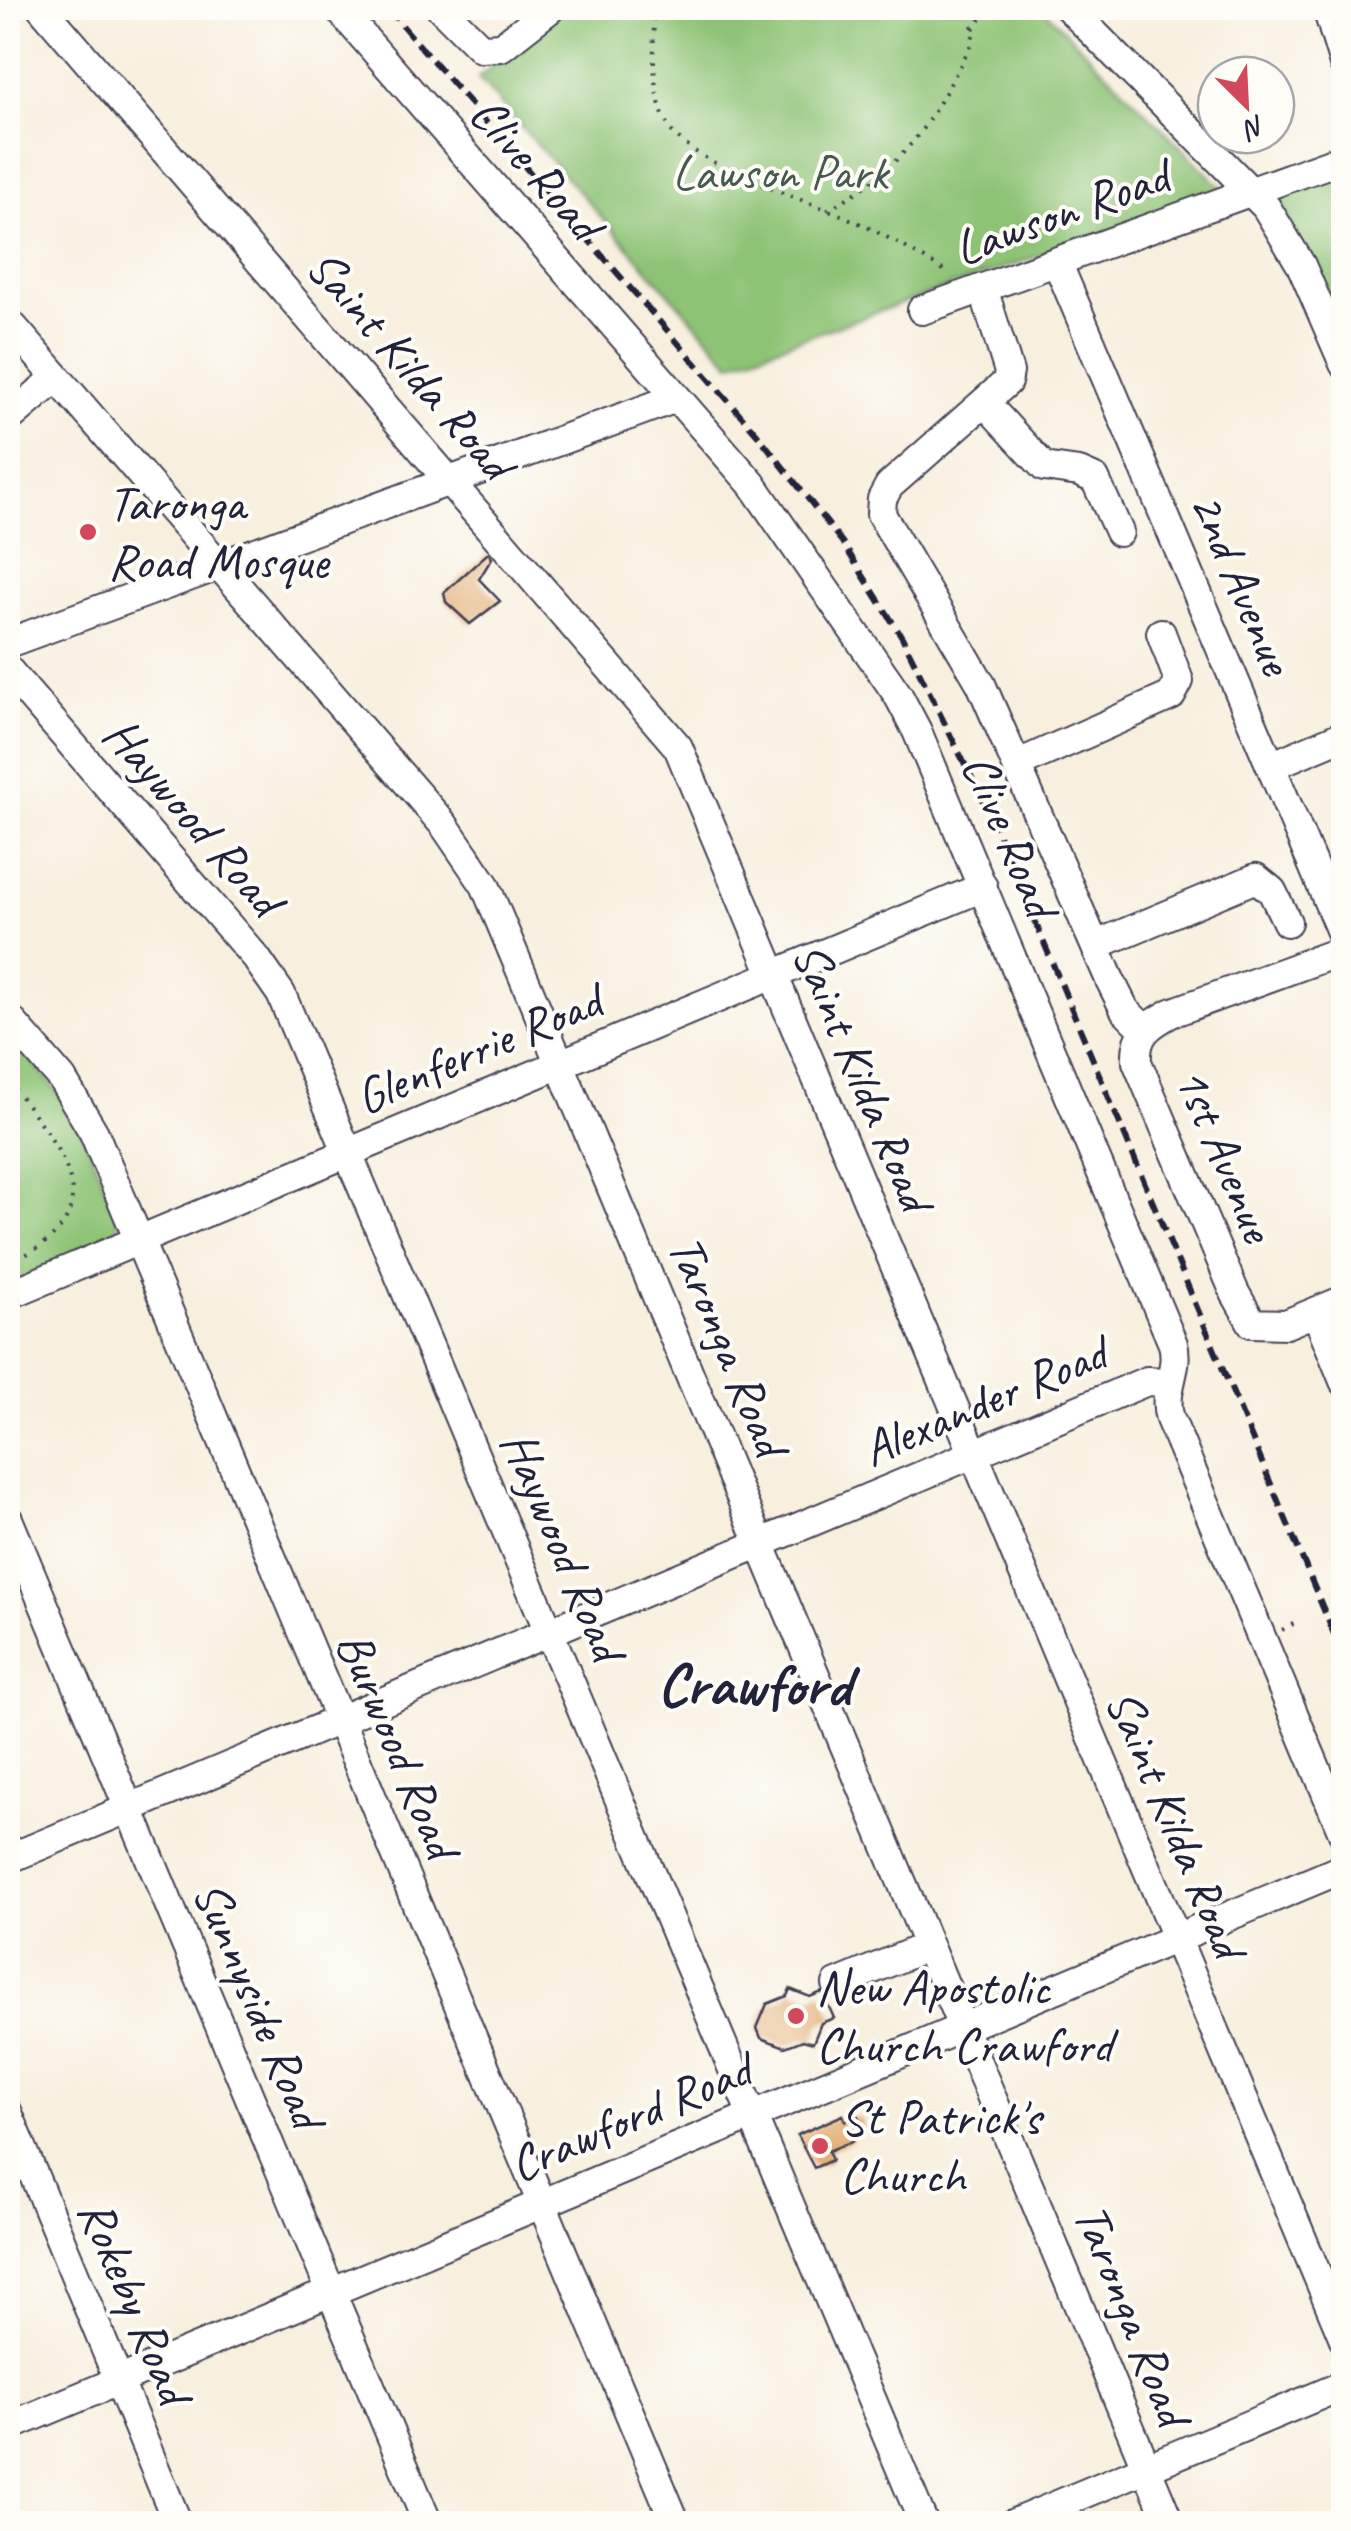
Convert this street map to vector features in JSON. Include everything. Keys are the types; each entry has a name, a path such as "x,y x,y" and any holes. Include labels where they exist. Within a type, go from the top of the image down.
{"street":[{"name":"Saint Kilda Road","path":"42,8 672,736 1344,2339"},
{"name":"Clive Road","path":"338,8 752,484 898,695 1174,1344 1176,1356 1167,1382 1170,1419 1344,1835"},
{"path":"440,8 481,48 501,47 550,8"},
{"path":"1069,8 1252,190 1301,266 1342,358"},
{"path":"1327,8 1344,64"},
{"name":"Lawson Road","path":"922,310 1344,158"},
{"name":"2nd Avenue","path":"1057,262 1344,940"},
{"path":"976,290 1009,372 1001,391 889,486 882,499 881,514 970,664 1125,1010 1145,1030"},
{"name":"Taronga Road","path":"8,321 469,858 492,900 1170,2524"},
{"path":"8,419 56,378"},
{"path":"8,643 676,398"},
{"path":"986,404 1044,467 1079,472 1095,480 1119,532"},
{"path":"1018,764 1171,696 1178,681 1161,633"},
{"name":"Haywood Road","path":"8,670 265,969 287,1008 924,2524"},
{"path":"1271,766 1344,736"},
{"path":"1096,945 1256,878 1272,891 1287,922"},
{"name":"Glenferrie Road","path":"8,1295 982,887"},
{"name":"1st Avenue","path":"1344,950 1171,1013 1145,1030 1136,1048 1138,1062 1242,1309 1252,1323 1270,1326 1344,1300"},
{"name":"Burwood Road","path":"8,1016 81,1108 676,2524"},
{"path":"1316,1312 1344,1381"},
{"name":"Alexander Road","path":"8,1859 1147,1381 1167,1382"},
{"name":"Sunnyside Road","path":"8,1519 428,2524"},
{"name":"Crawford Road","path":"8,2427 1344,1868"},
{"path":"837,1984 928,1946"},
{"name":"Rokeby Road","path":"8,2113 178,2524"},
{"path":"1012,2524 1344,2385"}],"path":[{"path":"654,8 656,69 670,130 703,155 906,247 976,290"},
{"path":"967,8 974,29"},
{"path":"827,210 880,176 915,144 970,47 974,29 989,8"},
{"path":"8,1080 64,1154 72,1196 67,1221 53,1238 36,1251 8,1263"},
{"path":"1291,1624 1300,1620"}],"green space":[{"name":"Lawson Park","path":"562,8 1042,8 1225,191 731,363 478,78"},
{"path":"1343,169 1343,340 1280,202 1283,192"},
{"path":"8,1031 74,1112 120,1222 116,1235 8,1285"}],"building":[{"path":"488,553 492,558 479,579 500,601 470,624 446,602 444,593"},
{"name":"New Apostolic Church Crawford","path":"790,1989 810,1997 822,1992 834,2018 821,2023 813,2043 803,2040 785,2047 761,2038 757,2028 767,2004 787,1996"},
{"name":"St Patrick's Church","path":"843,2115 845,2121 859,2116 865,2130 851,2136 853,2141 828,2151 832,2160 814,2168 797,2135"}],"railway":[{"path":"387,8 758,435 842,542 902,637 992,819 1344,1658"}],"place":[{"name":"Taronga Road Mosque","path":"88,532"},
{"name":"New Apostolic Church Crawford","path":"796,2016"},
{"name":"St Patrick's Church","path":"820,2146"}],"district":[{"name":"Crawford","path":"754,1685"}]}
